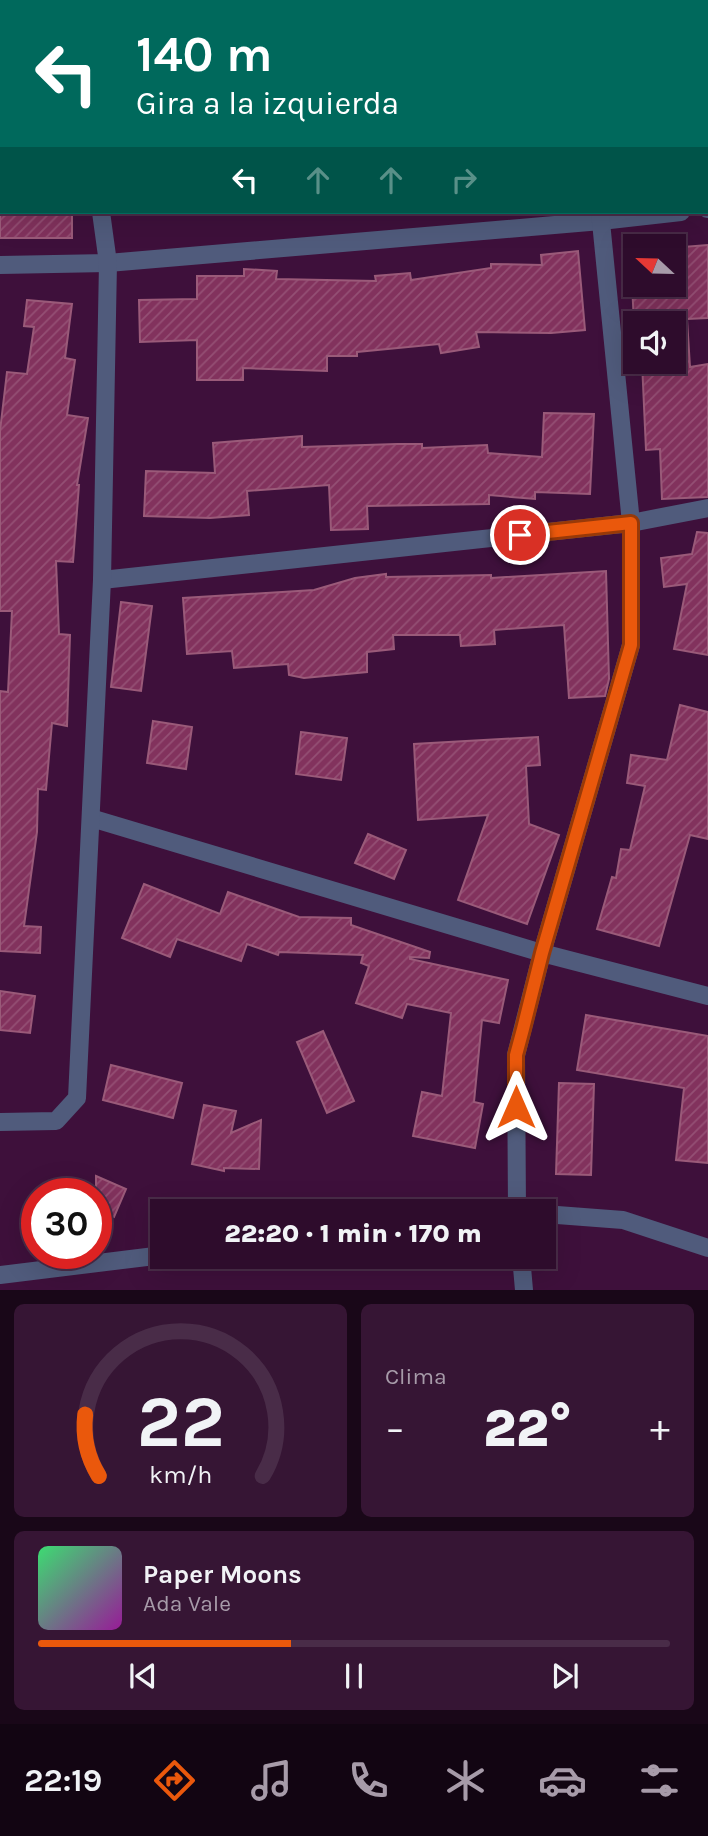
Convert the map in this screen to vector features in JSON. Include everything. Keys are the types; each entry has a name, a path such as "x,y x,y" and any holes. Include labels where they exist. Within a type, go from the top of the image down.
{"street":[{"path":"0,1122 56,1121 77,1098 102,580 108,263 101,214"},
{"path":"0,265 108,263 640,214"},
{"path":"517,1199 516,1055 542,953 631,645 631,523 600,216"},
{"path":"102,580 631,523 708,508"},
{"path":"91,818 542,953 708,996"},
{"path":"556,1215 624,1220 708,1248"},
{"path":"0,1275 150,1257"},
{"path":"522,1269 524,1290"}],"building":[{"path":"0,214 72,214 72,238 0,238"},
{"path":"708,245 708,318 687,319 690,367 708,364 708,497 662,499 660,449 646,450 643,374 686,374 686,311 633,311 633,298 686,298 686,247"},
{"path":"578,251 585,330 551,333 476,332 479,347 441,353 439,344 357,352 357,356 327,356 327,371 243,368 243,380 197,380 197,340 140,342 139,300 197,299 197,276 244,276 244,269 277,271 276,279 376,281 375,276 410,273 411,280 491,268 491,264 542,265 541,255"},
{"path":"27,300 72,304 65,358 75,360 67,415 88,418 77,485 73,562 56,561 59,634 70,635 67,726 52,723 46,790 38,789 37,832 24,926 41,927 40,953 0,951 0,691 8,692 12,611 0,611 0,431 7,372 27,374 34,327 24,326"},
{"path":"544,413 594,414 590,494 535,492 535,499 489,495 489,504 367,506 368,529 331,530 329,485 247,491 249,515 210,518 144,516 146,471 215,473 213,443 302,436 302,447 422,444 422,448 487,445 488,453 542,457"},
{"path":"697,532 708,533 708,655 674,649 687,584 664,587 661,558 692,554"},
{"path":"606,571 609,679 605,696 569,698 564,625 494,630 495,644 461,646 460,635 393,635 394,649 367,652 367,672 304,678 289,675 288,664 234,668 232,651 187,654 183,598 314,590 355,578 386,574 386,577 491,575 491,578"},
{"path":"121,602 152,606 141,691 111,687"},
{"path":"680,705 708,712 708,839 690,835 659,946 597,929 612,877 616,878 621,849 630,850 645,786 627,783 631,755 667,760"},
{"path":"153,721 192,727 186,769 147,763"},
{"path":"301,732 347,738 341,780 296,774"},
{"path":"538,737 540,765 526,766 529,824 559,835 527,924 458,900 488,815 418,820 414,744"},
{"path":"368,834 406,850 394,879 355,863"},
{"path":"144,884 220,914 228,892 299,917 351,918 351,925 430,952 429,958 410,959 508,980 499,1023 482,1020 474,1102 483,1104 475,1148 413,1136 422,1092 442,1096 451,1013 407,1004 402,1018 356,1003 369,966 361,963 363,955 279,952 278,955 247,944 241,961 177,939 170,957 122,938"},
{"path":"0,991 35,996 30,1033 0,1030"},
{"path":"586,1015 708,1036 708,1163 676,1160 684,1088 577,1070"},
{"path":"323,1031 354,1101 327,1113 297,1042"},
{"path":"111,1065 182,1083 173,1118 103,1100"},
{"path":"559,1083 594,1084 591,1175 556,1174"},
{"path":"204,1105 236,1111 231,1133 261,1120 259,1169 224,1168 224,1171 192,1164"},
{"path":"112,1183 126,1189 114,1217 112,1216"}],"route":[{"path":"516,1107 516,1055 542,953 631,645 631,523 520,535"}]}
